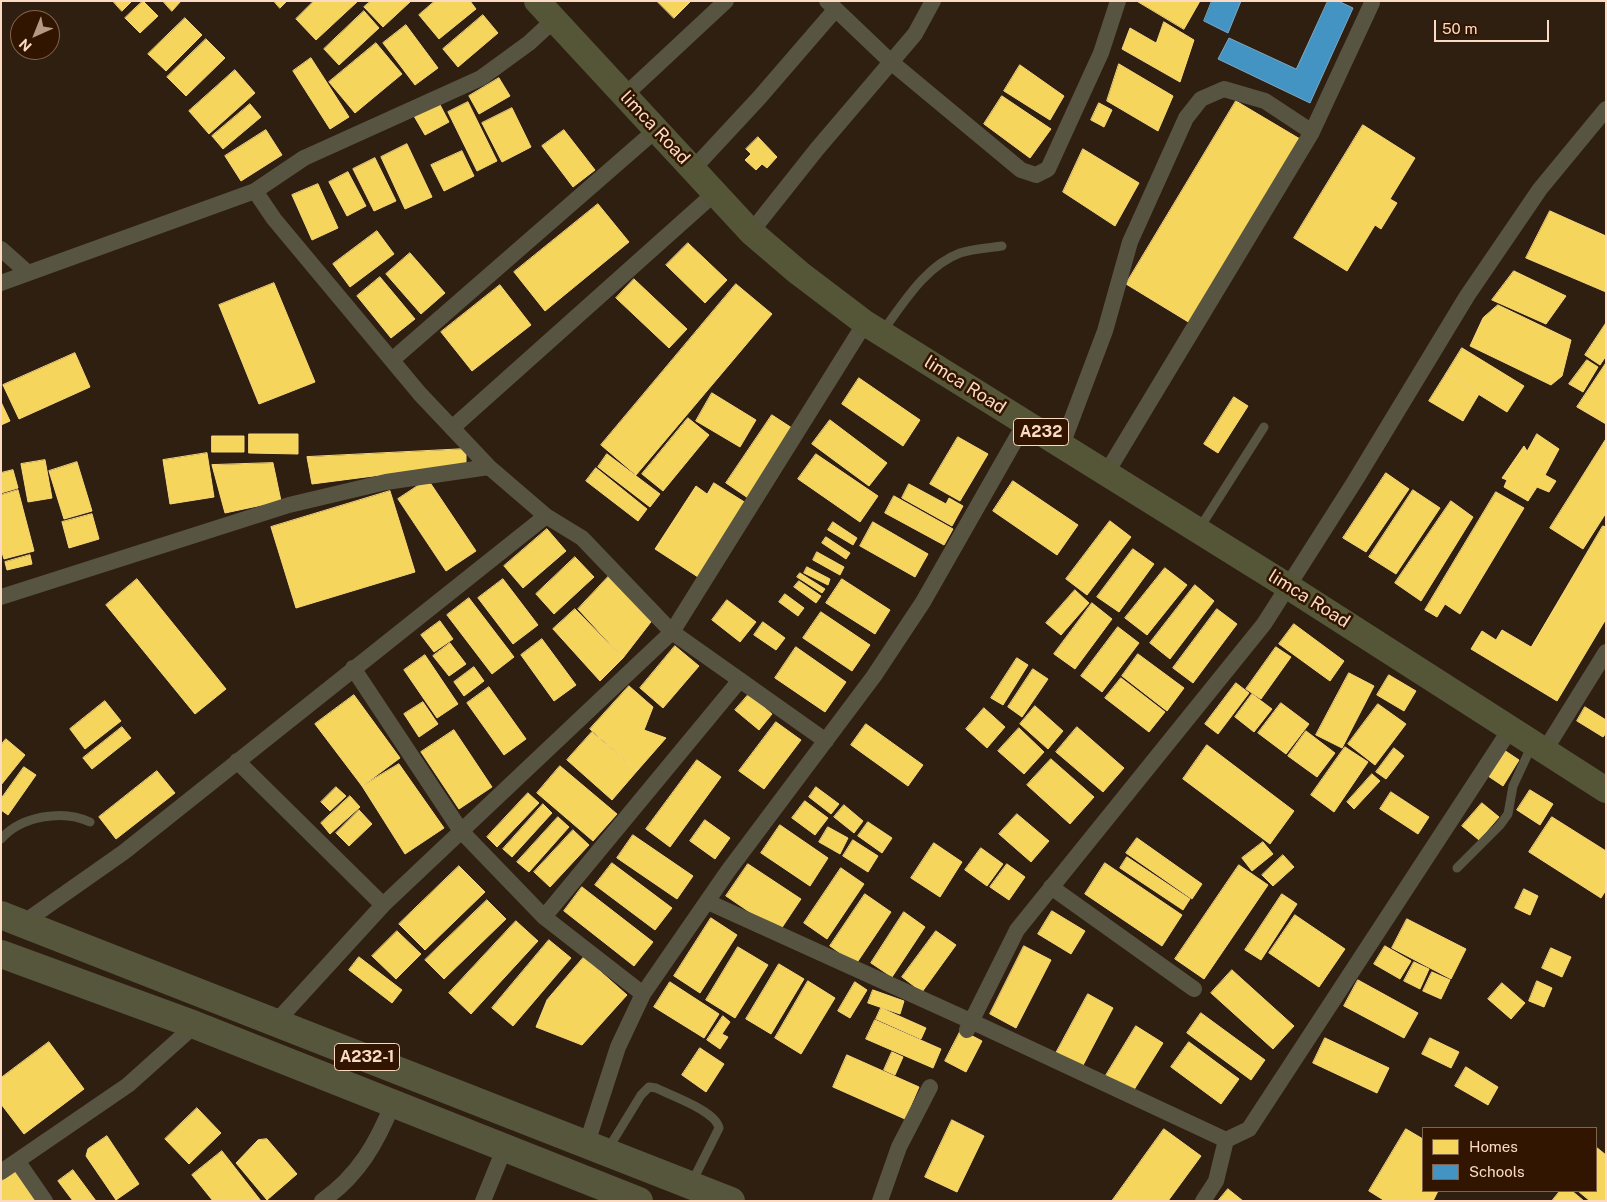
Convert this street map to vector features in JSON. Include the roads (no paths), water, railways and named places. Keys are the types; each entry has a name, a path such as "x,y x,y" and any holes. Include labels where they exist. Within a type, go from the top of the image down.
{"highway":[{"name":"A232-1","path":"12,919 731,1201"},
{"name":"A232-1","path":"1,954 194,1025 639,1201"}],"main road":[{"name":"limca Road","path":"546,10 751,232 799,273 874,328 1199,530 1606,790"}],"street":[{"path":"624,96 726,1"},
{"path":"751,232 816,149 915,34 933,1"},
{"path":"693,169 759,98 831,6 891,62 1021,170 1036,175 1048,169 1101,53 1118,1"},
{"path":"1107,472 1312,132 1372,3"},
{"path":"1,283 125,240 255,191 304,158 481,78 529,43 546,10"},
{"path":"1062,445 1104,331 1130,242 1186,118 1200,99 1224,89 1265,101 1312,132"},
{"path":"969,1026 1018,930 1264,624 1289,587 1466,296 1540,189 1606,108"},
{"path":"392,360 657,129"},
{"path":"255,191 274,219 392,360 488,467 546,516 582,538 672,632 826,741"},
{"path":"452,428 715,193"},
{"path":"1,249 28,273"},
{"path":"276,1022 383,905 672,632 874,328"},
{"path":"597,1147 618,1046 643,994 874,676 923,602 1026,423"},
{"path":"1,597 289,505 386,482 488,467"},
{"path":"12,919 124,852 237,760 546,516"},
{"path":"1539,747 1606,652"},
{"path":"353,668 461,831 544,917 643,994"},
{"path":"544,917 740,680"},
{"path":"1203,1201 1216,1180 1226,1140 1249,1128 1511,728"},
{"path":"237,760 383,905"},
{"path":"1051,887 1194,989"},
{"path":"708,902 969,1026 1226,1140"},
{"path":"1,1172 128,1085 194,1025"},
{"path":"880,1201 899,1147 930,1087"},
{"path":"322,1201 343,1186 364,1160 381,1134 393,1103"},
{"path":"483,1201 505,1147"},
{"path":"18,1162 45,1201"}],"lane":[{"path":"874,328 945,262 960,253 1002,246"},
{"path":"1199,530 1264,427"},
{"path":"1458,868 1500,825 1508,814 1513,786 1539,747"},
{"path":"1,839 8,831 22,823 61,814 78,816 90,822"},
{"path":"597,1147 649,1087 656,1088 718,1121 719,1128 691,1184"}]}
